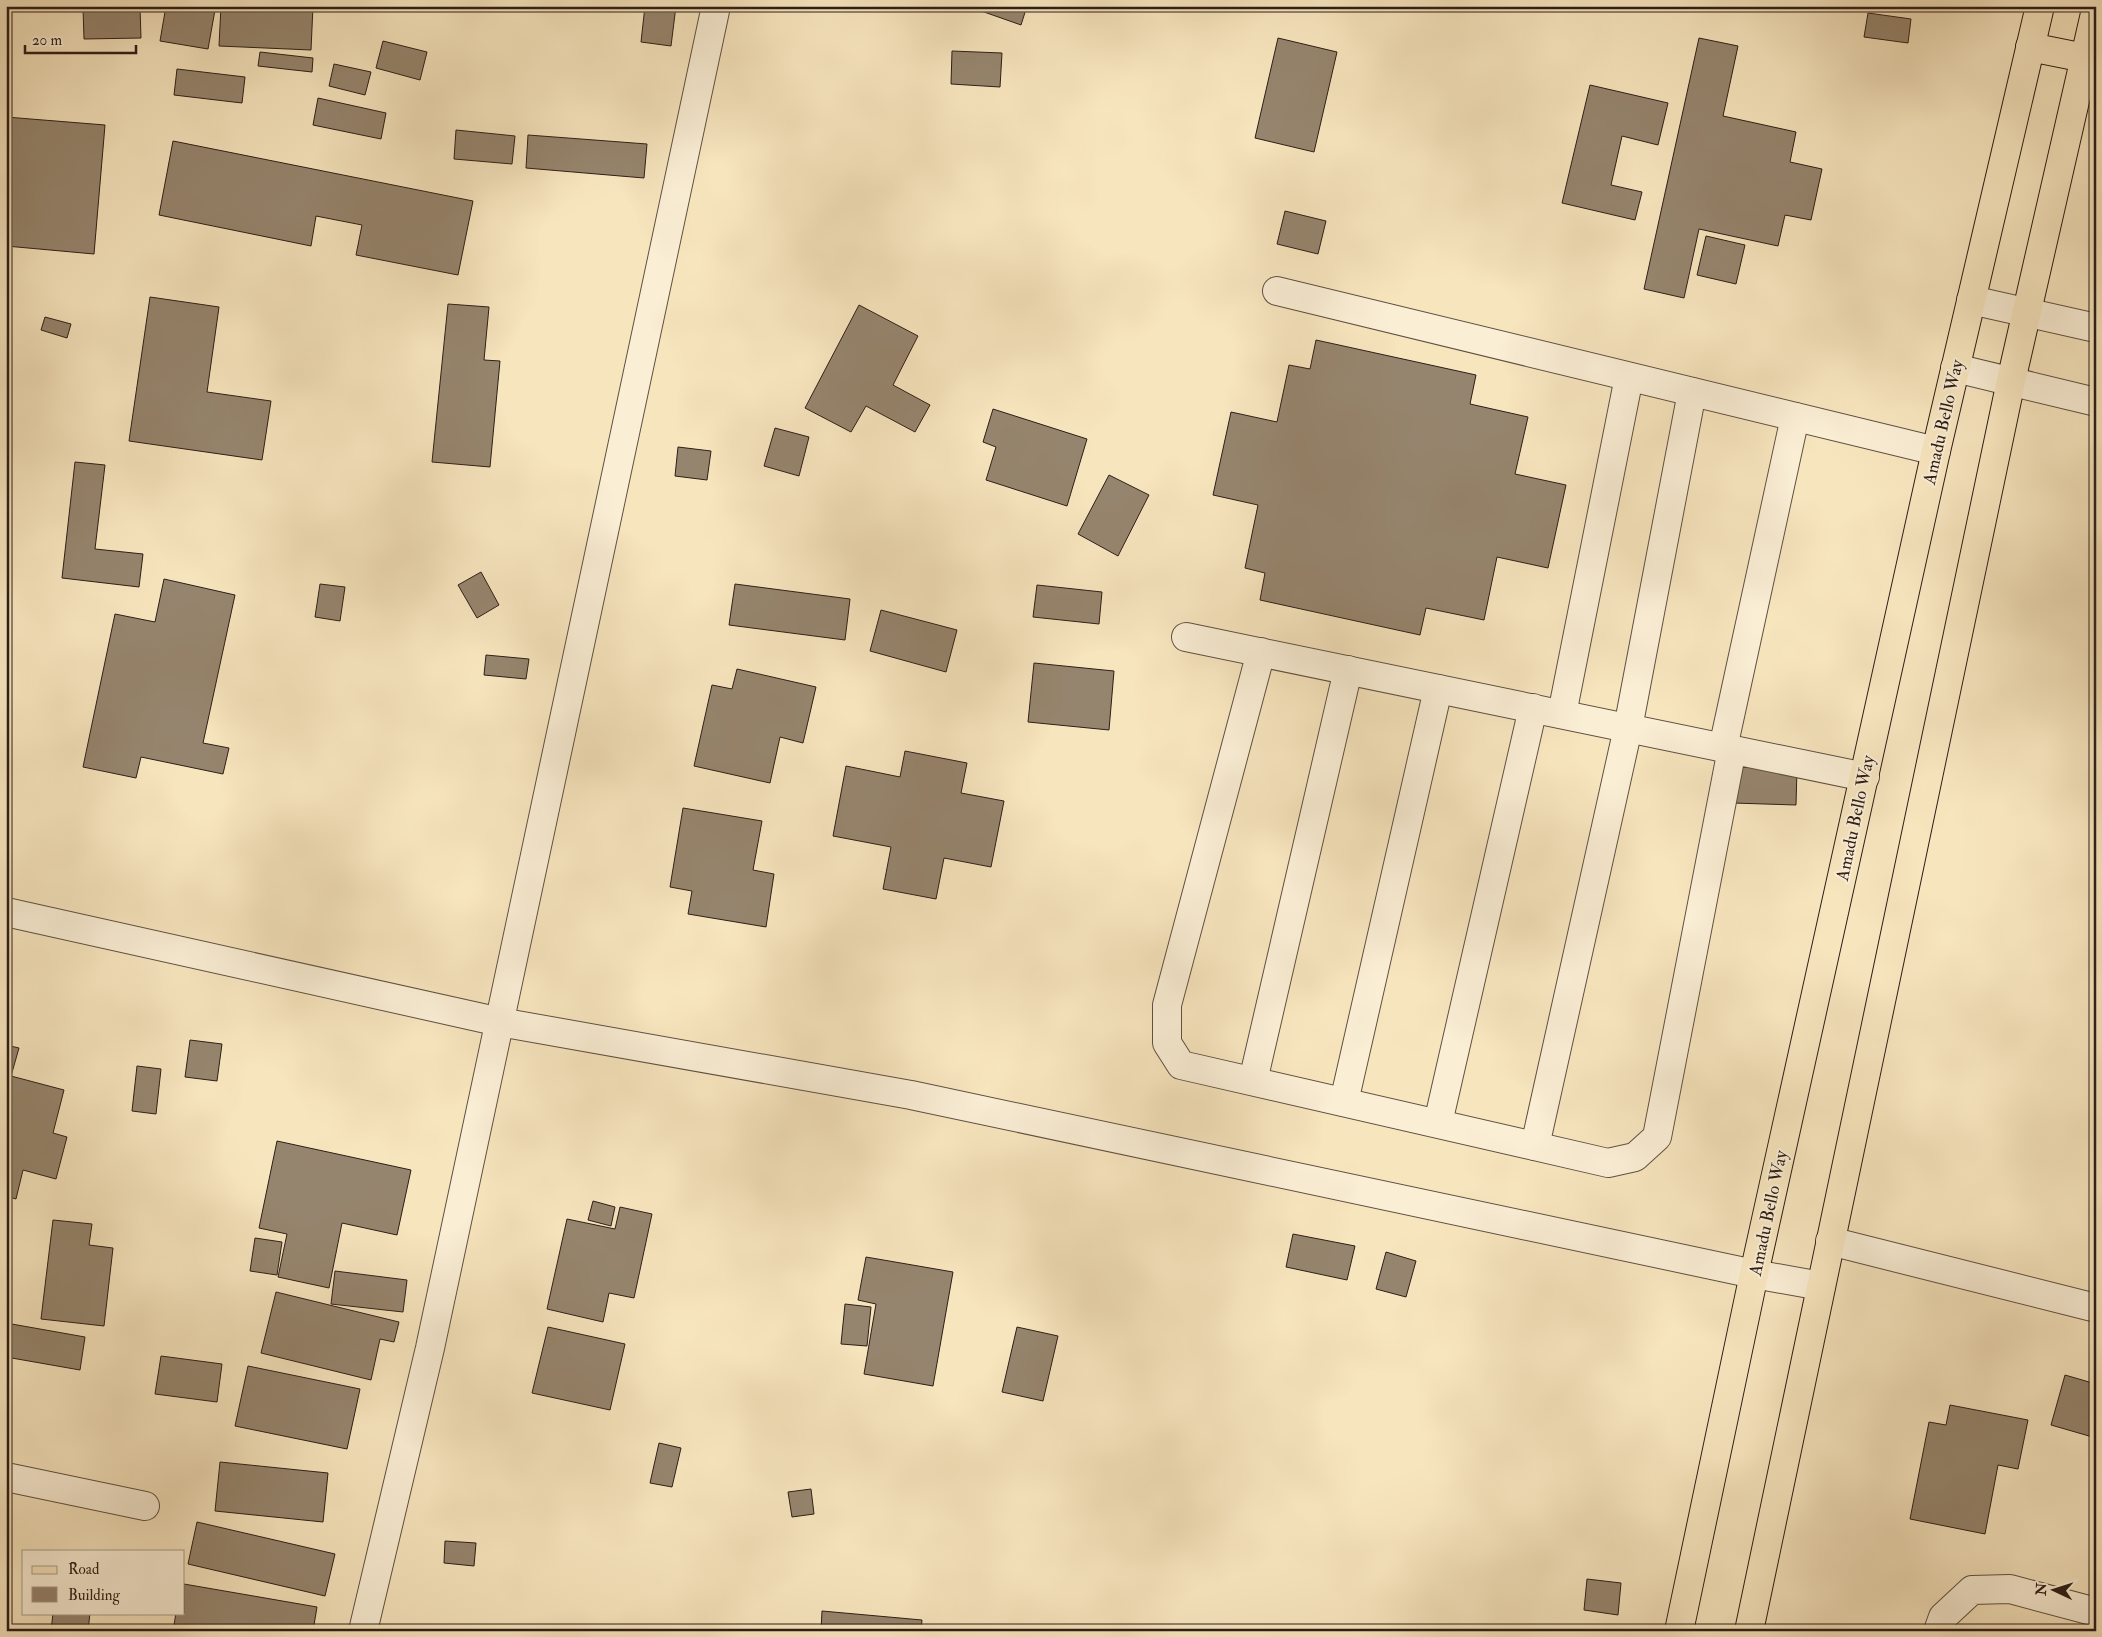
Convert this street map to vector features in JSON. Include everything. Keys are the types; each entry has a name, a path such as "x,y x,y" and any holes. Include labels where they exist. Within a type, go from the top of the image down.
{"main road":[{"name":"Amadu Bello Way","path":"1679,1631 1754,1274 1936,451 2040,6"},
{"path":"1749,1631 2011,381 2096,9"},
{"path":"2030,47 2085,58"}],"street":[{"path":"363,1631 430,1348 716,6"},
{"path":"1277,291 1936,451"},
{"path":"1971,300 2096,328"},
{"path":"1955,368 2096,402"},
{"path":"1562,714 1629,377"},
{"path":"1535,1146 1628,728 1692,392"},
{"path":"1261,652 1167,1005 1167,1043 1181,1065 1608,1163 1635,1157 1657,1137 1728,748 1794,417"},
{"path":"1186,637 1865,776"},
{"path":"1253,1081 1348,670"},
{"path":"1344,1102 1438,689"},
{"path":"1438,1123 1533,708"},
{"path":"6,912 500,1022 911,1095 1754,1274 1821,1286"},
{"path":"1830,1241 2096,1308"},
{"path":"6,1477 145,1506"},
{"path":"1938,1631 1943,1616 1972,1590 2010,1590 2096,1612"}],"building":[{"path":"166,6 191,6 215,10 208,49 160,41"},
{"path":"221,6 313,6 311,50 219,46"},
{"path":"645,6 676,6 671,46 641,42"},
{"path":"967,6 1027,6 1021,25"},
{"path":"140,7 141,38 84,39 83,8"},
{"path":"1868,13 1911,19 1908,43 1864,37"},
{"path":"1278,38 1337,52 1314,152 1255,138"},
{"path":"1699,38 1738,46 1723,116 1796,132 1790,162 1822,169 1811,220 1785,215 1778,246 1699,229 1684,298 1644,289"},
{"path":"383,41 427,52 420,80 376,68"},
{"path":"952,51 1002,53 1000,87 951,84"},
{"path":"260,52 313,58 312,72 258,66"},
{"path":"334,64 371,72 365,95 329,86"},
{"path":"177,69 245,77 242,103 174,95"},
{"path":"1590,85 1668,103 1658,145 1622,136 1611,185 1642,192 1635,220 1562,203"},
{"path":"318,98 386,113 381,139 313,125"},
{"path":"6,117 105,125 94,254 6,246"},
{"path":"456,130 515,136 512,164 454,159"},
{"path":"528,135 647,144 644,178 526,168"},
{"path":"173,141 473,201 458,275 356,255 362,225 316,216 311,246 159,215"},
{"path":"1285,211 1326,221 1318,254 1277,244"},
{"path":"1706,236 1745,245 1736,284 1697,275"},
{"path":"150,297 219,307 207,392 271,401 262,460 129,441"},
{"path":"448,304 489,307 484,360 500,361 490,467 432,462"},
{"path":"859,305 918,336 893,385 930,405 915,432 866,406 851,432 805,408"},
{"path":"45,317 71,324 67,338 41,330"},
{"path":"1316,340 1476,375 1470,404 1528,417 1515,474 1566,485 1548,568 1497,557 1484,620 1426,608 1420,635 1260,600 1265,573 1245,568 1258,505 1213,495 1231,412 1277,422 1289,365 1310,369"},
{"path":"993,409 1087,439 1067,506 986,480 996,447 983,442"},
{"path":"775,428 809,437 799,476 764,466"},
{"path":"678,447 711,451 707,480 675,476"},
{"path":"75,462 105,465 95,549 143,554 139,587 62,578"},
{"path":"1109,475 1149,495 1118,556 1078,534"},
{"path":"481,572 499,605 477,618 458,585"},
{"path":"164,579 235,595 203,743 229,748 223,774 141,757 136,778 83,767 115,614 155,622"},
{"path":"320,584 345,587 340,621 315,617"},
{"path":"735,584 850,599 845,640 729,625"},
{"path":"1037,585 1102,592 1099,624 1033,617"},
{"path":"881,610 957,630 946,672 870,651"},
{"path":"486,655 529,659 526,679 484,675"},
{"path":"1034,663 1114,671 1109,730 1028,722"},
{"path":"737,669 816,687 803,743 780,737 770,783 694,766 712,685 732,689"},
{"path":"905,751 967,763 961,793 1004,801 991,867 944,858 936,899 883,889 891,847 833,836 846,766 900,777"},
{"path":"1733,767 1797,769 1796,805 1733,803"},
{"path":"683,808 762,821 753,870 774,874 766,927 688,914 692,891 670,887"},
{"path":"190,1040 222,1044 217,1081 185,1077"},
{"path":"6,1045 19,1048 11,1076 64,1090 53,1133 67,1137 56,1179 23,1170 16,1199 6,1196"},
{"path":"137,1066 161,1069 156,1114 132,1111"},
{"path":"277,1141 411,1170 397,1235 342,1223 329,1288 278,1277 287,1234 259,1228"},
{"path":"593,1201 615,1207 611,1226 588,1220"},
{"path":"620,1207 652,1214 634,1298 609,1293 603,1322 547,1309 567,1219 615,1229"},
{"path":"53,1220 92,1224 89,1245 113,1248 104,1326 41,1319"},
{"path":"1293,1234 1355,1246 1347,1280 1286,1267"},
{"path":"255,1238 282,1242 277,1275 250,1271"},
{"path":"1386,1252 1416,1261 1406,1297 1376,1289"},
{"path":"866,1257 953,1272 933,1386 864,1374 876,1304 858,1300"},
{"path":"335,1271 407,1280 403,1312 331,1304"},
{"path":"276,1292 399,1322 394,1342 380,1339 371,1380 261,1353"},
{"path":"845,1304 871,1307 867,1346 841,1344"},
{"path":"6,1323 85,1337 80,1370 6,1357"},
{"path":"548,1327 625,1344 610,1410 532,1393"},
{"path":"1017,1327 1058,1336 1043,1401 1002,1392"},
{"path":"161,1356 222,1364 217,1402 155,1394"},
{"path":"248,1366 360,1389 347,1449 235,1426"},
{"path":"2065,1375 2096,1384 2096,1438 2051,1425"},
{"path":"1950,1405 2028,1420 2018,1469 1998,1465 1985,1534 1910,1519 1929,1422 1946,1425"},
{"path":"659,1443 681,1448 672,1487 650,1483"},
{"path":"220,1462 328,1473 323,1522 215,1511"},
{"path":"811,1489 814,1514 792,1517 788,1492"},
{"path":"197,1522 335,1554 325,1596 188,1564"},
{"path":"445,1541 476,1543 474,1566 444,1563"},
{"path":"1587,1579 1621,1583 1618,1615 1584,1610"},
{"path":"185,1584 317,1607 313,1631 207,1631 174,1625 176,1614 185,1614"},
{"path":"822,1611 922,1620 921,1631 821,1631"},
{"path":"53,1614 90,1614 88,1631 51,1631"}]}
